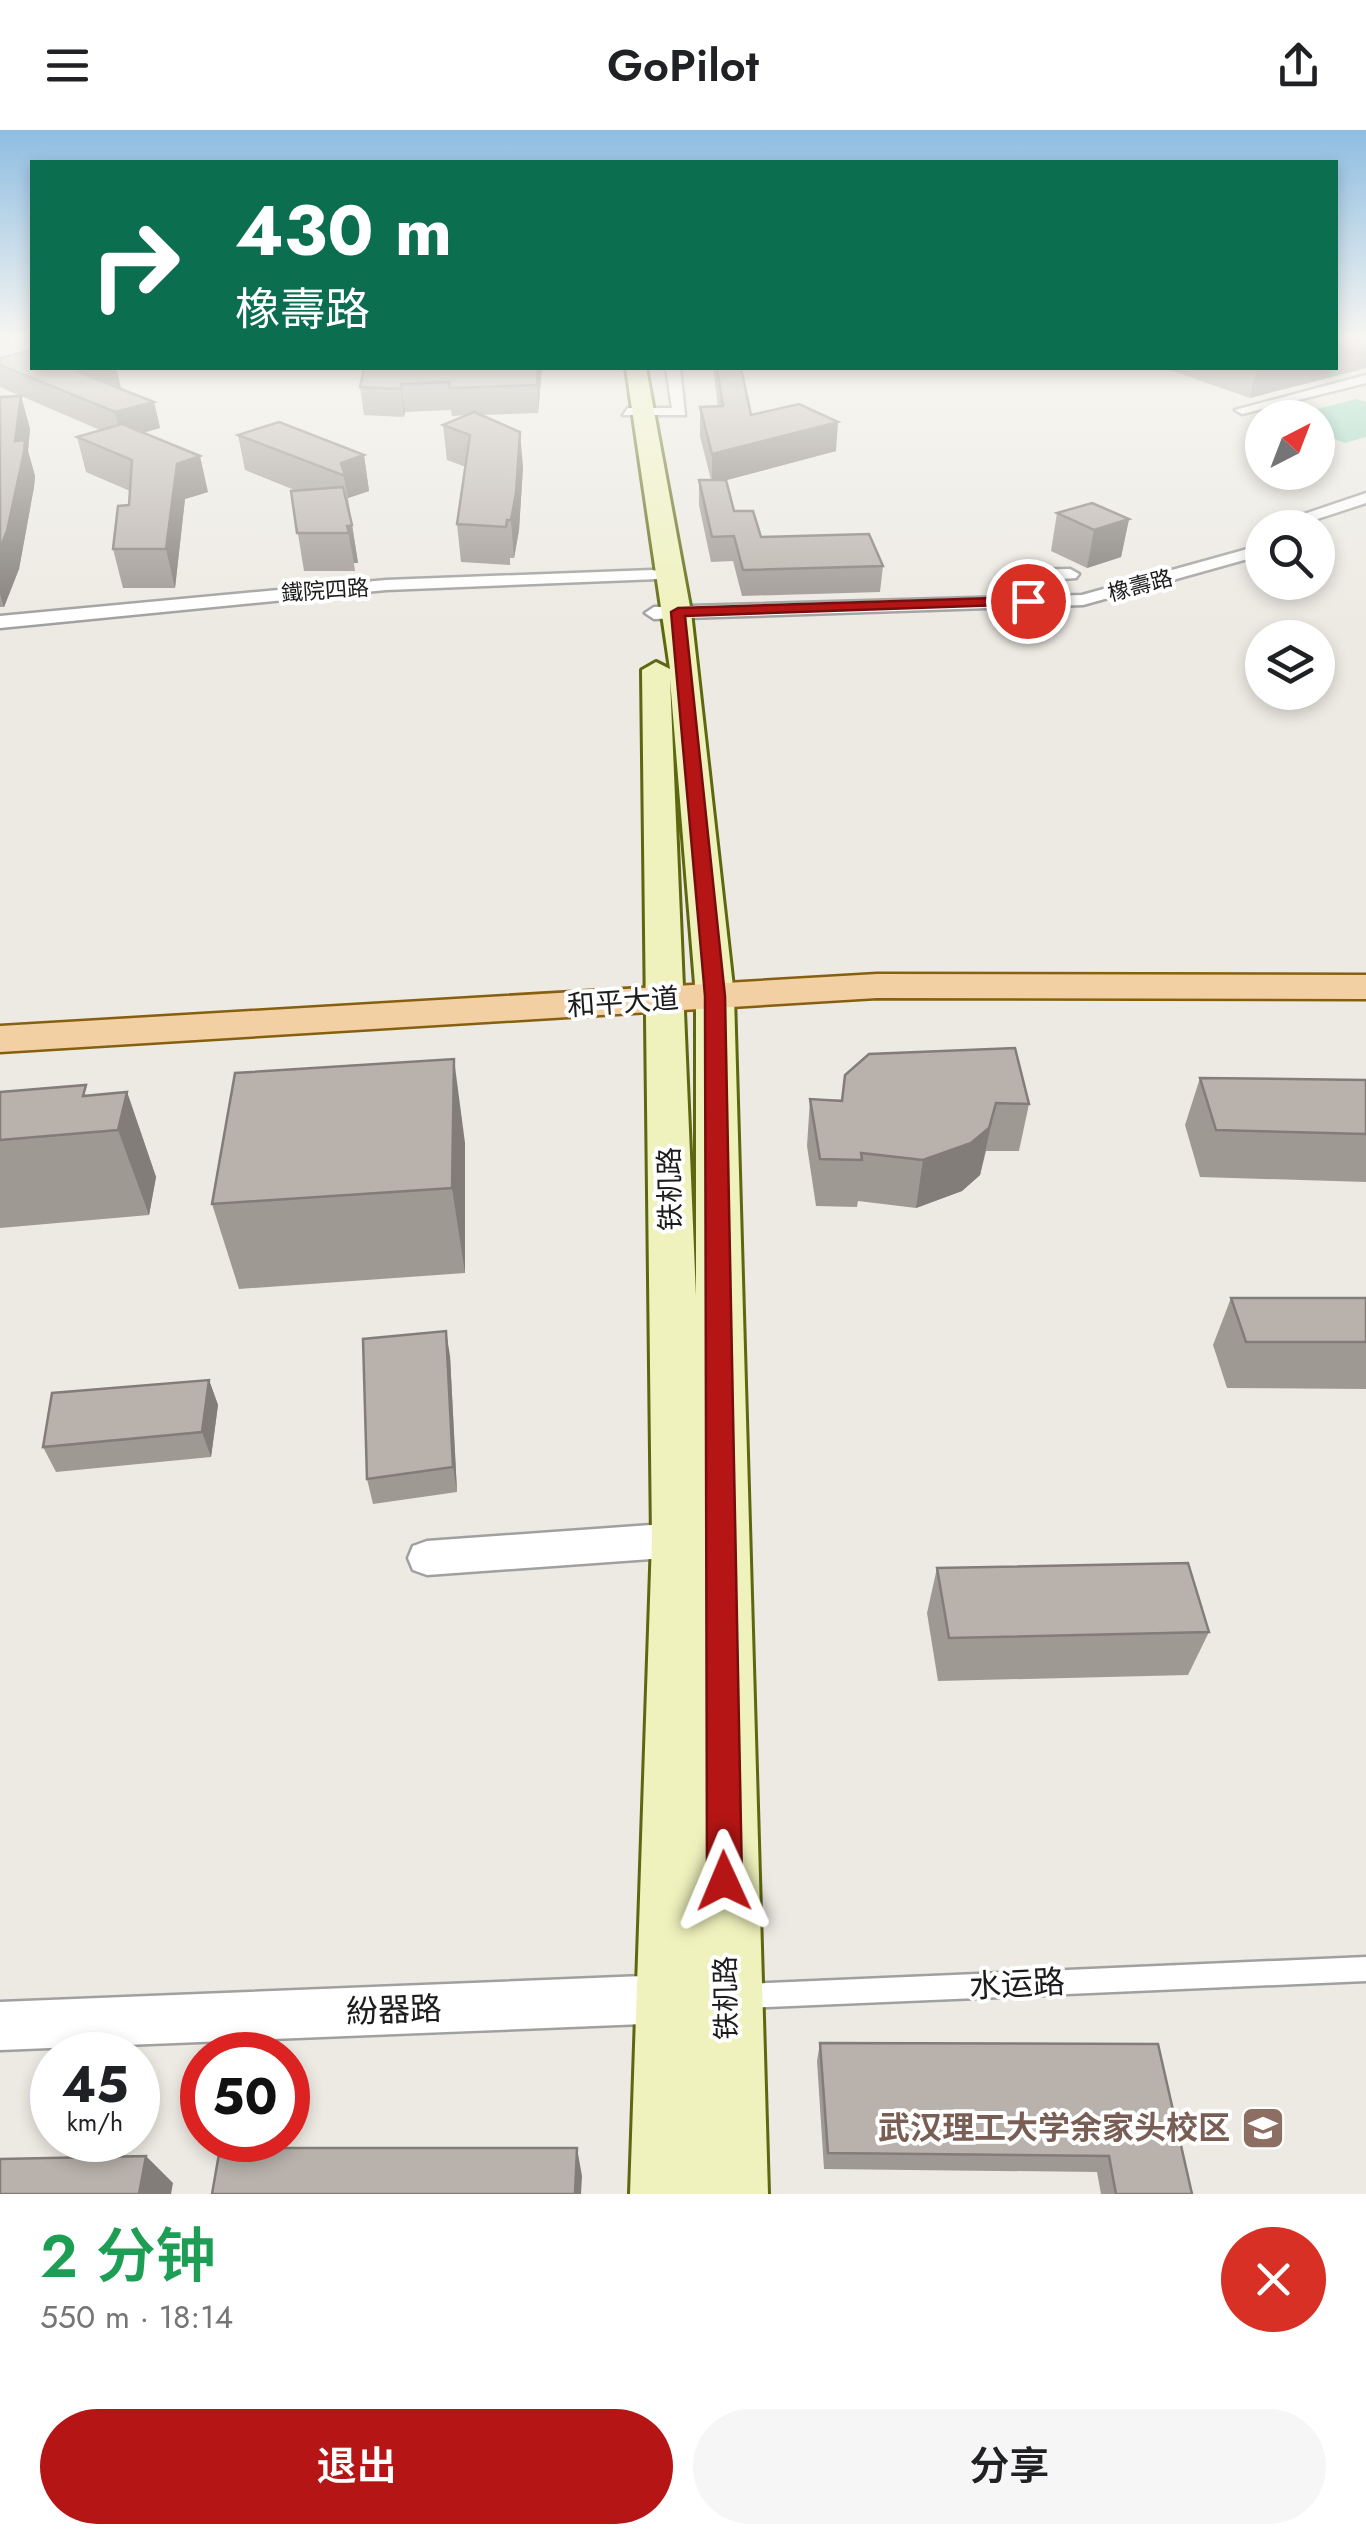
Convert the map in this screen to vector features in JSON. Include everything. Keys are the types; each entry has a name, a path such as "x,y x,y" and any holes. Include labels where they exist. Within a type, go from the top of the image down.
{"main road":[{"name":"铁机路","path":"637,432 652,575 666,613 689,986 678,1540 697,1998 731,2194"},
{"name":"铁机路","path":"638,432 666,613 689,986 697,1998 667,2194"},
{"name":"和平大道","path":"0,1039 689,986 871,962 1366,962"},
{"name":"和平大道","path":"0,1013 689,986 1366,986"}],"street":[{"path":"1328,510 1366,498"},
{"path":"1070,574 1009,575 1007,580 1016,586 1089,584 1245,535"},
{"name":"橡壽路","path":"666,613 1083,600 1245,555"},
{"name":"鐵院四路","path":"0,622 386,585 652,575"},
{"path":"427,1558 678,1540"},
{"name":"紛器路","path":"0,2026 697,1998"}],"lane":[{"name":"水运路","path":"697,1998 1366,1969"}],"green space":[{"path":"1335,432 1366,432 1366,437 1345,443 1335,439"}],"building":[{"path":"0,432 16,432 15,441 25,440 24,452 0,548"},
{"path":"93,432 142,432 200,456 177,464 166,549 113,549 118,506 129,505 132,460 77,437"},
{"path":"306,432 364,455 341,463 345,476 238,435"},
{"path":"463,432 520,432 516,493 506,527 457,524 470,435"},
{"path":"706,432 797,432 712,454"},
{"path":"699,480 726,480 734,511 753,511 761,537 869,534 883,566 743,570 734,536 712,537"},
{"path":"343,487 352,525 347,526 349,533 297,533 291,491"},
{"path":"1092,503 1129,519 1094,530 1057,513"},
{"path":"1015,1048 1029,1104 996,1103 989,1128 971,1143 923,1160 861,1153 862,1160 820,1159 810,1099 842,1101 845,1075 869,1054"},
{"path":"454,1059 452,1188 212,1204 235,1073"},
{"path":"1200,1078 1366,1080 1366,1134 1216,1130"},
{"path":"86,1085 83,1096 127,1092 118,1130 0,1140 0,1092"},
{"path":"1231,1298 1366,1298 1366,1342 1246,1342"},
{"path":"446,1331 453,1467 367,1479 363,1339"},
{"path":"209,1380 202,1432 43,1447 52,1393"},
{"path":"1188,1563 1209,1632 949,1638 937,1568"},
{"path":"820,2043 1158,2044 1192,2194 1116,2194 1109,2156 828,2153"},
{"path":"310,2148 577,2148 575,2194 212,2194 218,2162 310,2162"},
{"path":"0,2159 145,2162 139,2194 0,2194"}],"place":[{"name":"武汉理工大学余家头校区","path":"1263,2128"}],"route":[{"path":"724,1881 715,996 692,789 678,612 1028,601"}]}
